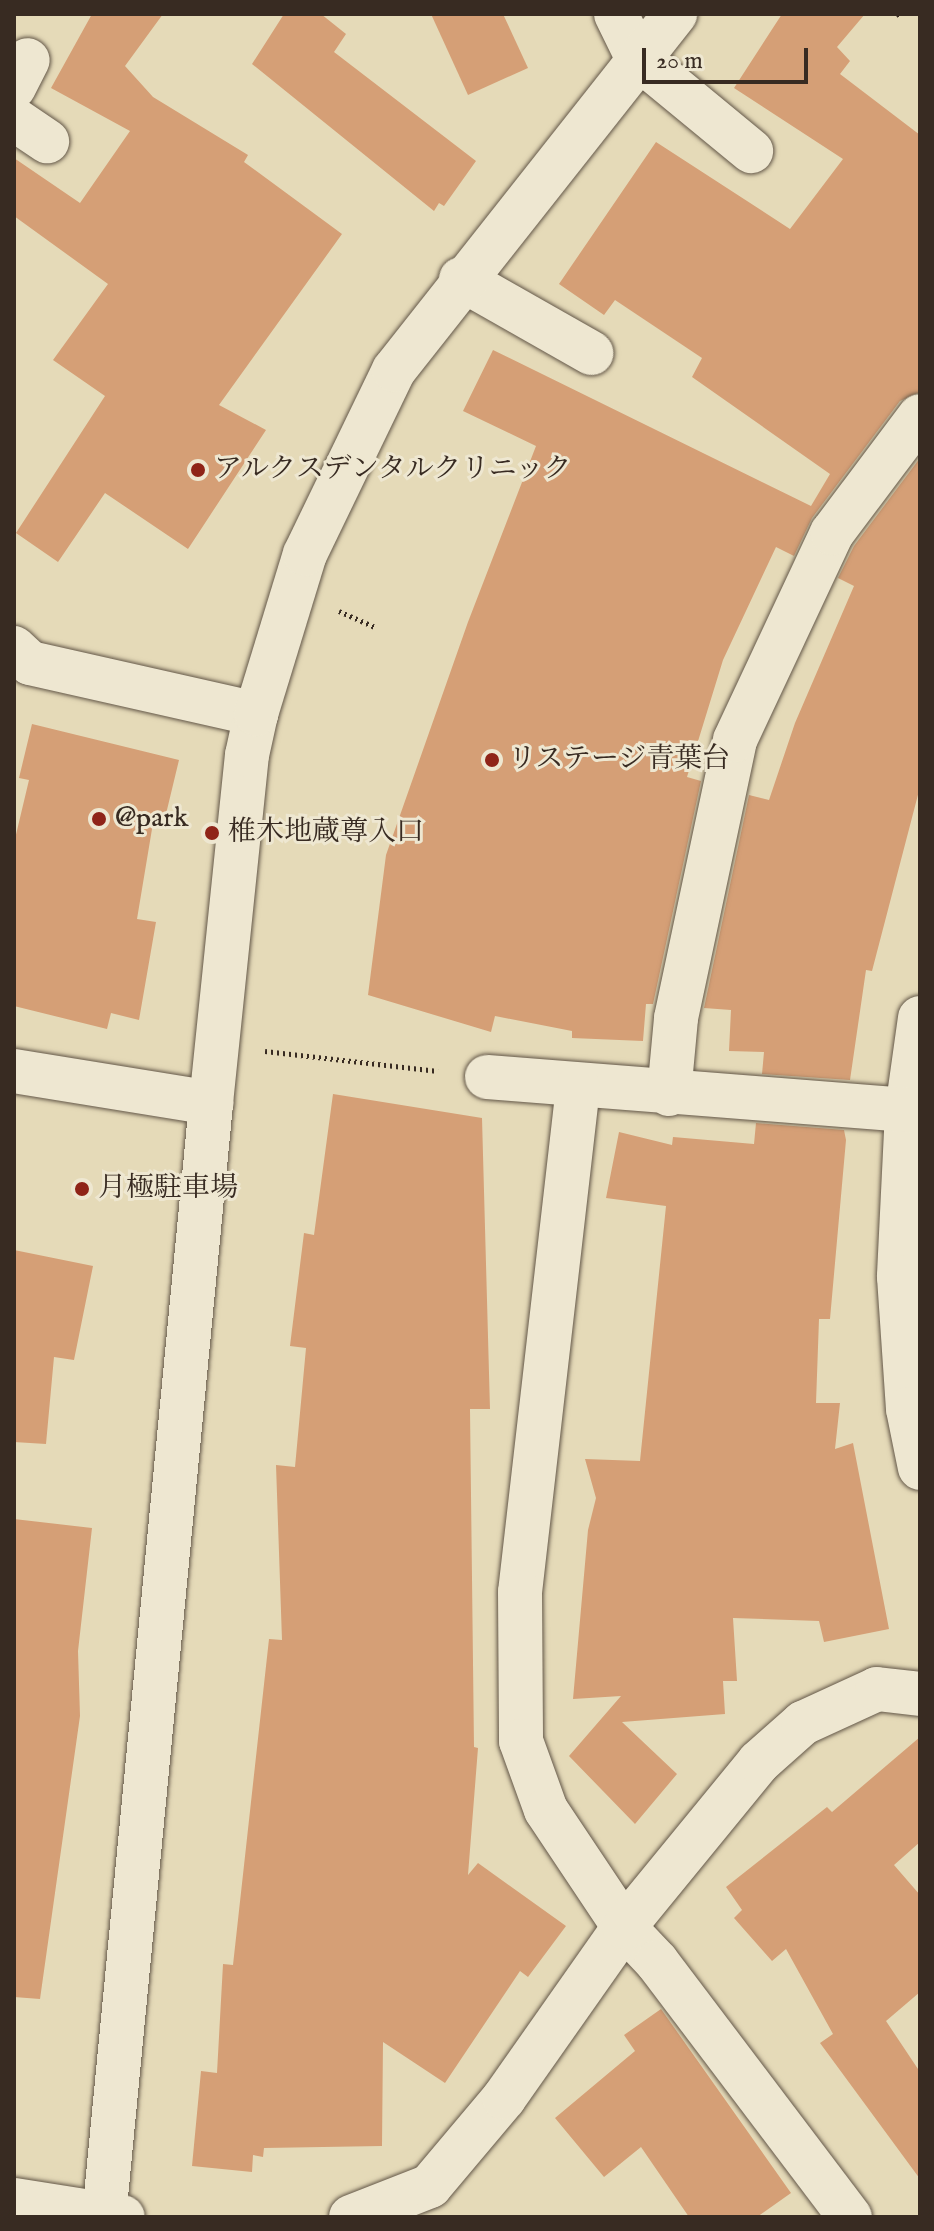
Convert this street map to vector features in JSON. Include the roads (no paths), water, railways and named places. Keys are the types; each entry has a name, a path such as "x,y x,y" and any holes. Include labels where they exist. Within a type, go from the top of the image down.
{"street":[{"path":"616,14 637,57 751,151"},
{"path":"14,2200 110,2216 211,1103 247,755 256,714 305,554 338,476 394,370 461,279 637,57 675,14"},
{"path":"461,279 591,353"},
{"path":"669,1094 676,1018 735,740 832,533 920,416"},
{"path":"14,648 30,663 256,714"},
{"path":"920,1018 899,1277 908,1409 920,1468"},
{"path":"14,1071 211,1103"},
{"path":"487,1077 578,1087 913,1111"},
{"path":"578,1087 520,1592 521,1741 546,1810 624,1927 657,1962 850,2217"},
{"path":"351,2217 430,2186 504,2098 624,1927 759,1762 803,1723 877,1689 920,1694"}],"place":[{"name":"アルクスデンタルクリニック","path":"198,470"},
{"name":"リステージ青葉台","path":"492,760"},
{"name":"@park","path":"99,819"},
{"name":"椎木地蔵尊入口","path":"212,833"},
{"name":"月極駐車場","path":"82,1189"}]}
